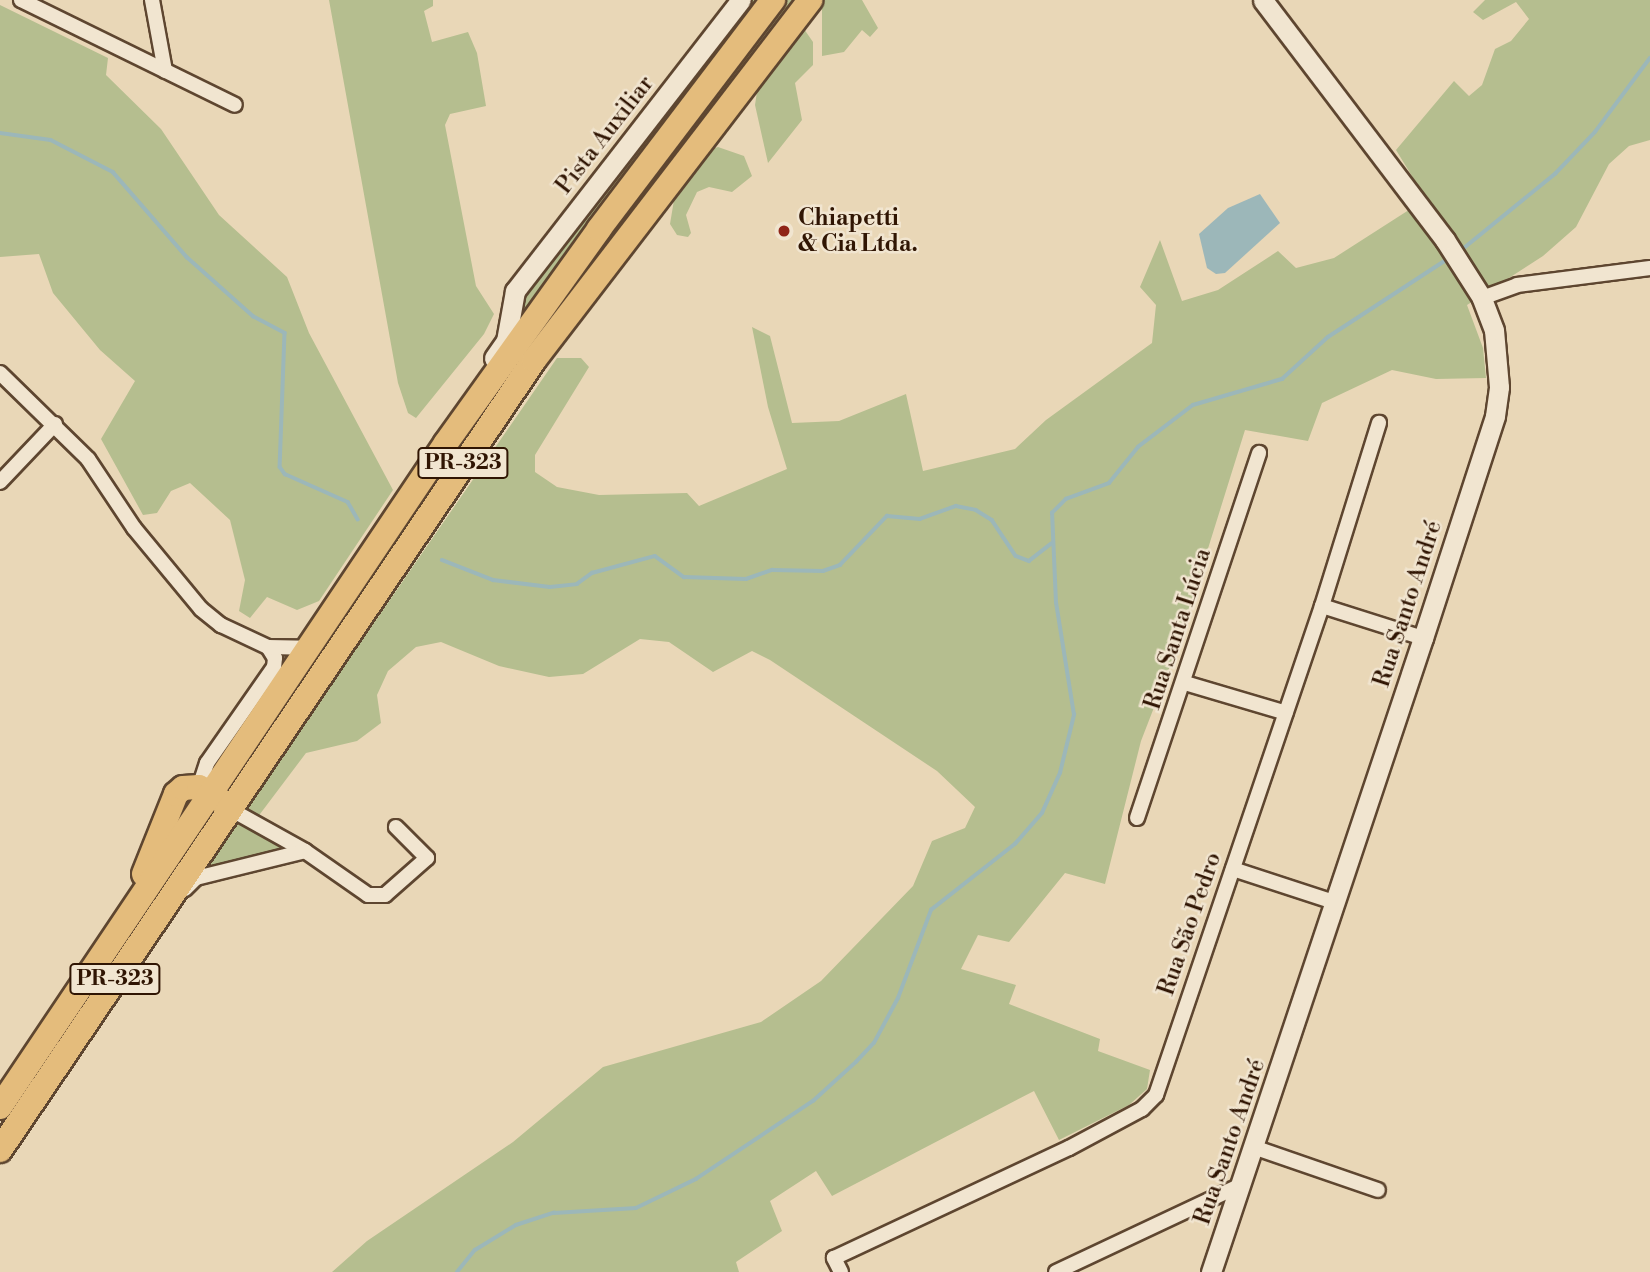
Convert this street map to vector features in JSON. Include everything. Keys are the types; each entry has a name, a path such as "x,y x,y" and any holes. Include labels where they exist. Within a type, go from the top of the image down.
{"highway":[{"name":"PR-323","path":"214,797 307,648 446,443 599,229 774,0"},
{"path":"741,84 801,0"},
{"name":"PR-323","path":"214,797 534,360 741,84 810,0"},
{"path":"0,1107 51,1031 150,862 176,794 183,788 214,797 218,807 156,918"},
{"name":"PR-323","path":"0,1150 156,918"}],"street":[{"path":"21,0 235,105"},
{"path":"152,0 165,71"},
{"name":"Pista Auxiliar","path":"446,443 458,407 506,341 511,301 741,0"},
{"name":"Rua Santo André","path":"1211,1272 1495,416 1499,365 1482,298 1465,271 1263,0"},
{"path":"1482,298 1517,285 1650,268"},
{"path":"0,373 88,459 134,528 201,609 221,625 268,647 307,648"},
{"name":"Rua São Pedro","path":"841,1272 835,1258 1069,1147 1148,1105 1156,1095 1322,606 1379,423"},
{"path":"0,482 55,424"},
{"name":"Rua Santa Lúcia","path":"1137,818 1185,683 1259,453"},
{"path":"1322,606 1423,638"},
{"path":"268,647 275,658 274,667 207,763 214,797 305,851 357,889 385,895 427,858 396,827"},
{"path":"1185,683 1286,713"},
{"path":"156,918 195,878 305,851"},
{"path":"1233,869 1334,902"},
{"path":"1253,1147 1378,1190"},
{"path":"1056,1272 1239,1186"}],"green space":[{"path":"329,0 433,0 433,6 424,11 432,42 468,32 477,53 486,106 450,114 445,125 476,286 494,314 484,334 416,418 408,413 398,383"},
{"path":"749,0 766,0 518,326 520,298"},
{"path":"783,0 792,0 232,794 225,791 474,416"},
{"path":"822,0 862,0 878,28 870,37 862,30 844,52 822,56"},
{"path":"1485,0 1650,0 1650,140 1629,146 1609,164 1576,227 1543,256 1467,305 1483,348 1486,378 1436,379 1392,370 1322,403 1308,441 1245,430 1177,648 1141,741 1105,884 1065,873 1009,942 978,935 961,969 1016,985 1009,1004 1100,1039 1098,1051 1150,1070 1147,1089 1129,1105 1059,1140 1034,1091 832,1196 816,1171 770,1201 782,1231 736,1262 739,1272 332,1272 367,1241 513,1142 603,1067 761,1022 821,981 913,886 932,841 965,828 975,807 937,771 770,660 752,651 713,672 669,642 640,639 583,674 549,677 499,666 441,642 416,647 388,671 377,695 381,723 357,741 306,753 257,818 246,808 557,358 581,358 589,367 535,455 535,472 557,487 599,495 687,493 699,506 787,469 768,407 752,327 770,336 792,423 839,421 906,394 923,471 1015,449 1046,420 1152,343 1156,305 1140,287 1160,240 1182,301 1218,290 1278,251 1296,268 1334,258 1426,199 1396,150 1454,81 1469,96 1482,85 1495,49 1511,41 1529,19 1516,2 1483,20 1473,12"},
{"path":"0,5 108,58 106,75 161,129 219,215 287,277 309,333 393,490 319,601 297,610 267,597 250,618 239,611 245,580 230,520 190,483 171,491 157,513 143,515 101,439 135,381 100,350 53,293 39,254 0,257"},
{"path":"804,29 813,42 813,65 795,83 802,120 768,163 755,105 758,85 797,31"},
{"path":"718,147 744,156 752,176 732,192 709,187 697,192 686,215 691,233 688,237 677,235 670,224 675,194 707,151"},
{"path":"236,823 288,849 208,866"}],"water":[{"path":"1260,194 1280,223 1225,273 1216,274 1207,268 1199,234 1228,208"}],"waterway":[{"path":"1459,252 1555,174 1595,132 1650,58"},
{"path":"0,133 51,140 113,172 187,257 253,316 285,333 280,467 285,474 348,502 358,519"},
{"path":"457,1272 475,1250 516,1225 554,1213 636,1208 696,1179 813,1101 856,1062 874,1043 898,998 931,910 1015,844 1042,813 1060,773 1074,715 1056,603 1052,513 1066,499 1109,483 1138,447 1193,405 1282,379 1328,337 1449,258"},
{"path":"442,560 493,580 550,587 577,584 592,573 655,556 684,577 746,579 772,570 823,571 840,565 887,516 920,519 956,506 976,510 992,520 1016,556 1029,561 1051,544"}],"place":[{"name":"Chiapetti & Cia Ltda.","path":"784,231"}]}
